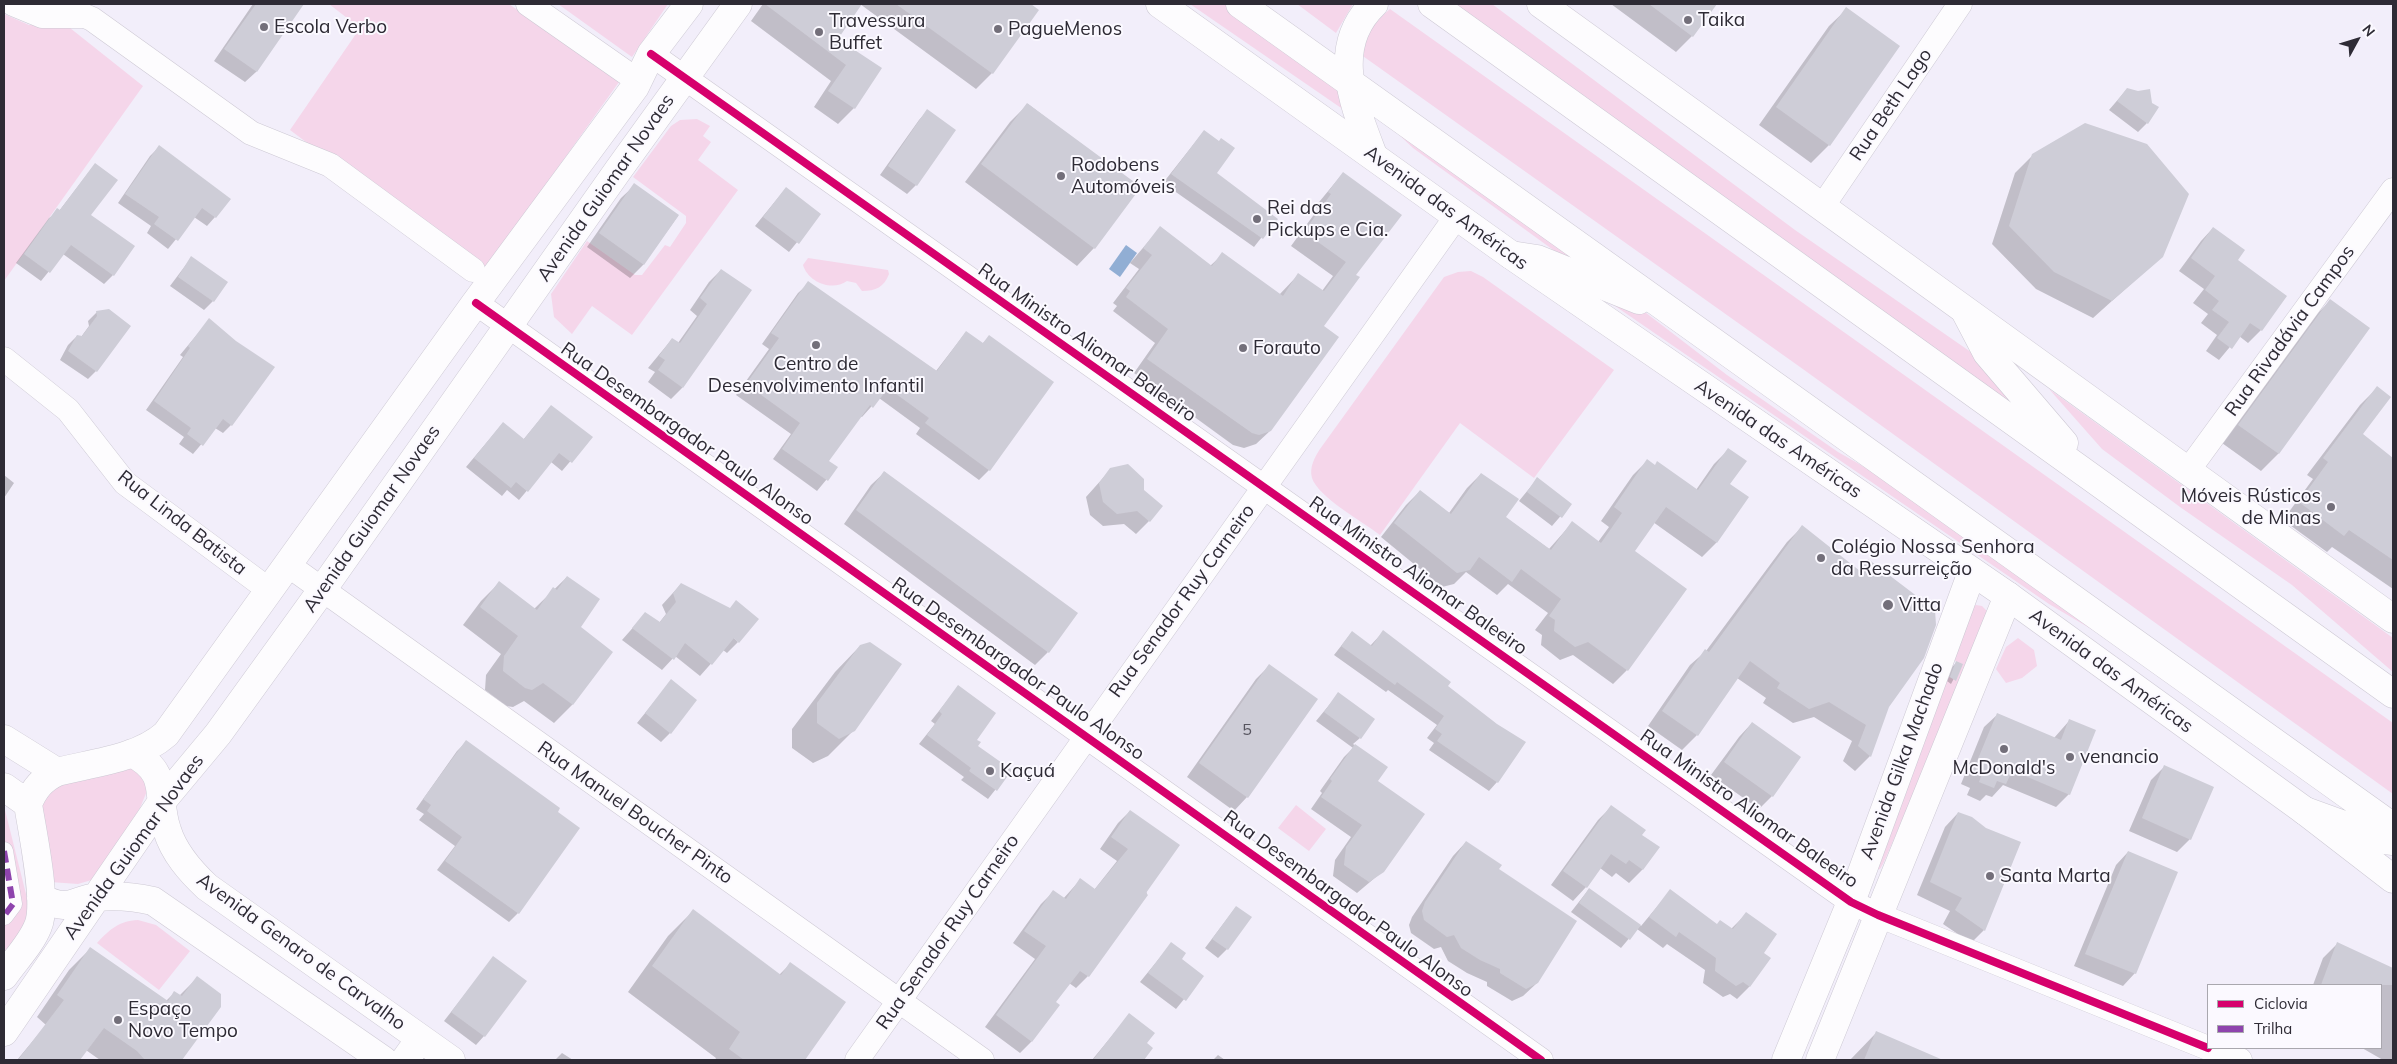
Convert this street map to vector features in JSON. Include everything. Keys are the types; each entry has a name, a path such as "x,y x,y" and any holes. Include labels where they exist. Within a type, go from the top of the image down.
{"main road":[{"name":"Avenida Guiomar Novaes","path":"4,976 38,927 42,916 28,804 41,783 57,772 132,753 155,744 166,734 476,303 635,87 651,54 689,4"},
{"name":"Avenida Guiomar Novaes","path":"4,1032 163,800 218,734 738,4"},
{"name":"Avenida das Américas","path":"1160,4 1373,155 1456,217 2008,596 2305,811 2393,879"},
{"name":"Avenida das Américas","path":"1240,4 2393,827"},
{"path":"1373,155 1358,115 1348,80 1349,48 1355,27 1374,4"},
{"path":"1432,4 2109,488 2393,694"},
{"path":"1541,4 2393,619"},
{"path":"1511,255 1537,259 1621,294 1665,307"},
{"path":"1965,311 1975,334 2000,370 2064,442 2109,488"},
{"name":"Avenida Gilka Machado","path":"1786,1060 1851,902 1972,572"},
{"name":"Avenida Gilka Machado","path":"1820,1060 2008,596"},
{"path":"4,739 57,772"},
{"name":"Avenida Genaro de Carvalho","path":"132,753 145,760 155,770 163,800 166,830 177,854 191,872 207,887 451,1060"},
{"path":"4,787 28,804"},
{"path":"2305,811 2385,840 2393,841"},
{"name":"Avenida Genaro de Carvalho","path":"41,898 54,905 68,906 96,897 136,897 153,901 166,908 383,1060"},
{"path":"405,1060 420,1038"}],"street":[{"path":"13,4 42,16 78,16 92,19 251,133 330,165 474,270"},
{"path":"528,4 631,76"},
{"name":"Rua Beth Lago","path":"1822,206 1960,4"},
{"name":"Rua Ministro Aliomar Baleeiro","path":"651,54 1851,902 1878,915 2207,1048"},
{"name":"Rua Rivadávia Campos","path":"2187,472 2393,190"},
{"name":"Rua Senador Ruy Carneiro","path":"857,1060 1085,736 1456,217"},
{"name":"Rua Desembargador Paulo Alonso","path":"476,303 1541,1060"},
{"name":"Rua Linda Batista","path":"4,359 68,410 125,484 256,581"},
{"name":"Rua Manuel Boucher Pinto","path":"288,565 982,1060"},
{"path":"4,851 14,904 4,916"},
{"name":"Rua Ministro Aliomar Baleeiro","path":"2211,1049 2240,1060"}],"shaded area":[{"path":"329,4 509,4 619,82 482,274 290,130 360,28"},
{"path":"558,4 668,4 632,57"},
{"path":"1190,4 1224,4 1337,84 1344,110"},
{"path":"1297,4 1353,4 1336,33"},
{"path":"1452,4 1492,4 1795,230 1978,357 2036,421"},
{"path":"1390,9 2393,723 2393,794 1800,367 1360,54 1364,41 1371,29"},
{"path":"4,14 29,25 65,24 143,86 4,281"},
{"path":"697,119 710,126 703,136 711,142 698,160 738,190 632,335 592,306 572,334 554,317 551,294 587,241 635,275 642,275 665,245 670,247 686,223 686,216 633,177 671,126 680,120"},
{"path":"1395,131 1585,266 1556,252 1413,148"},
{"path":"808,258 888,270 889,274 882,285 871,290 862,291 856,283 847,281 834,286 821,284 810,276 803,265"},
{"path":"1471,271 1483,277 1614,370 1534,478 1460,423 1380,535 1342,509 1323,493 1312,478 1313,462 1320,449 1444,277 1458,272"},
{"path":"1602,297 1637,306 1727,375 1838,452 1931,505 2150,664 2049,604"},
{"path":"2049,389 2393,638 2393,672 2292,585 2180,507 2102,449"},
{"path":"1982,606 1987,611 1987,618 1974,656 1883,864 1880,869 1875,870 1969,607","holes":["1953,660 1962,664 1956,680 1947,676"]},
{"path":"2018,638 2034,650 2037,666 2022,678 2006,683 1996,669 2006,647"},
{"path":"103,765 145,767 147,791 140,808 95,879 78,884 50,882 32,814 51,787"},
{"path":"1296,805 1326,829 1309,851 1278,828"},
{"path":"4,806 32,918 4,955"},
{"path":"138,920 156,925 190,951 159,990 97,943 115,927 125,922"}],"water":[{"path":"1126,245 1137,253 1120,277 1109,269"}],"building":[{"name":"Escola Verbo","path":"256,4 304,4 257,72 224,49"},
{"path":"765,4 862,4 838,39 882,68 855,109 828,91 846,65"},
{"name":"PagueMenos","path":"896,4 1031,4 1039,10 993,74"},
{"name":"Taika","path":"1649,4 1717,4 1693,37"},
{"path":"1846,7 1900,46 1830,146 1776,107"},
{"path":"2127,88 2138,91 2150,89 2152,103 2159,107 2148,124 2117,101"},
{"name":"Rodobens Automóveis","path":"1027,103 1141,187 1095,249 981,164"},
{"path":"927,109 956,130 917,186 888,166"},
{"path":"2085,123 2147,144 2189,194 2163,257 2112,301 2054,272 2009,226 2032,154"},
{"path":"1204,130 1219,141 1221,138 1235,148 1217,173 1278,219 1263,239 1171,174"},
{"path":"159,145 231,199 216,218 202,208 178,241 154,224 159,217 125,194"},
{"path":"95,163 118,180 91,215 135,246 114,276 71,245 50,273 24,254 57,208 60,210"},
{"name":"Forauto","path":"1343,172 1402,215 1356,275 1360,277 1324,326 1339,337 1271,431 1259,435 1252,433 1147,359 1168,329 1126,297 1130,291 1126,288 1152,255 1143,248 1160,226 1212,266 1222,252 1283,296 1298,273 1324,291 1346,262 1304,232 1331,194 1328,192"},
{"path":"634,183 679,215 644,265 599,233"},
{"path":"786,187 821,214 799,244 763,217"},
{"path":"2213,227 2245,250 2238,260 2287,296 2262,331 2250,323 2232,349 2217,338 2229,322 2212,310 2219,301 2205,290 2215,276 2191,258"},
{"path":"191,256 228,282 214,302 178,277"},
{"path":"721,269 752,290 683,388 658,370 665,360 659,356 672,338 680,343 707,304 700,298"},
{"path":"808,281 937,371 966,331 983,343 989,335 1054,382 990,471 925,423 929,418 888,388 873,408 870,405 829,461 838,467 828,481 782,449 800,423 746,384 779,338 771,333"},
{"path":"2330,299 2370,328 2279,454 2238,425"},
{"path":"109,309 131,326 97,372 68,351 77,335 82,336 97,316 96,311"},
{"path":"209,318 236,341 275,367 232,426 223,419 203,446 187,434 191,428 154,401 190,348 188,346"},
{"path":"2377,386 2391,397 2363,434 2393,458 2393,560 2349,530 2344,536 2299,502 2328,462 2323,458"},
{"path":"551,405 593,437 572,463 559,453 528,492 516,482 511,488 474,458 503,422 524,439"},
{"path":"1728,448 1747,461 1730,484 1749,497 1717,543 1666,507 1635,551 1687,589 1628,671 1588,642 1575,647 1554,631 1555,620 1549,616 1561,599 1521,569 1512,582 1479,557 1470,570 1457,573 1394,523 1420,490 1451,514 1481,473 1519,499 1506,517 1551,550 1572,521 1601,543 1622,513 1614,507 1647,459 1655,465 1657,461 1698,490"},
{"path":"1128,464 1144,479 1144,490 1163,506 1150,522 1137,511 1117,514 1103,502 1099,483 1110,468"},
{"path":"884,471 1078,613 1049,653 856,510"},
{"path":"1537,477 1572,504 1562,518 1527,492"},
{"path":"1802,525 1860,571 1868,559 1935,610 1936,625 1924,658 1889,707 1871,757 1858,746 1866,725 1829,702 1809,709 1777,688 1780,683 1750,661 1698,736 1662,711 1705,649 1709,652"},
{"path":"567,576 600,599 581,627 613,652 573,705 543,683 532,690 525,688 503,671 504,656 518,636 480,607 499,581 537,610 553,587 557,590"},
{"path":"681,583 730,608 736,600 759,619 739,643 734,638 712,665 685,643 674,660 632,628 645,612 660,622 676,602 673,593"},
{"path":"1383,630 1451,682 1448,686 1497,724 1526,742 1498,783 1437,741 1442,734 1435,729 1444,716 1397,682 1395,685 1341,646 1352,631 1372,646"},
{"path":"870,642 902,664 855,731 839,739 817,723 817,703 860,645"},
{"path":"1956,661 1963,664 1956,681 1950,677"},
{"path":"1269,664 1318,699 1248,798 1199,763"},
{"path":"671,679 697,700 671,734 645,713"},
{"path":"958,685 996,713 977,740 981,742 978,746 1012,770 997,791 969,771 971,768 927,735 942,714 939,711"},
{"path":"1338,692 1375,719 1361,739 1324,712"},
{"path":"1997,713 2061,740 2069,719 2096,730 2070,795 2016,772 2015,775 2011,773 2006,784 1997,781 1994,788 1979,782 1982,774 1973,771"},
{"path":"1752,722 1801,757 1773,797 1724,762"},
{"path":"466,740 560,808 558,812 580,828 519,914 445,861 462,837 427,811 431,805 423,799"},
{"path":"1355,744 1388,767 1378,781 1425,814 1384,872 1369,882 1344,865 1346,847 1362,825 1321,797 1332,781 1330,779"},
{"path":"2164,765 2214,787 2191,840 2142,818"},
{"path":"1611,805 1646,830 1642,835 1660,847 1643,870 1629,860 1626,864 1611,854 1587,888 1563,871"},
{"path":"1130,810 1180,845 1146,893 1148,895 1089,977 1080,971 1056,1002 1060,1005 1032,1042 996,1015 1046,946 1024,931 1053,890 1066,899 1080,878 1095,889 1128,849 1111,837"},
{"path":"1958,812 1972,817 1986,828 2021,842 1985,931 1955,910 1962,898 1930,882"},
{"path":"1466,841 1502,865 1499,869 1577,921 1538,983 1526,989 1500,973 1500,969 1480,960 1461,948 1454,935 1447,937 1424,920 1422,911 1425,902"},
{"path":"2128,851 2178,872 2136,974 2085,954"},
{"path":"1589,888 1641,925 1630,940 1579,903"},
{"path":"1670,889 1717,924 1720,920 1733,929 1746,912 1777,934 1764,953 1771,958 1750,987 1743,982 1736,986 1715,971 1716,958 1679,932 1676,937 1649,917"},
{"path":"1236,906 1252,917 1228,950 1212,939"},
{"path":"693,909 781,975 790,962 846,1002 805,1060 744,1060 729,1049 740,1032 652,966"},
{"path":"1171,942 1186,953 1182,959 1204,976 1186,1001 1148,973"},
{"path":"2337,942 2393,968 2393,985 2321,984"},
{"path":"90,947 168,1001 174,991 182,996 197,976 221,994 221,1007 182,1060 145,1060 137,1051 104,1028 80,1060 18,1060 64,1000 57,995"},
{"path":"493,956 527,981 485,1037 451,1012"},
{"path":"1129,1013 1155,1033 1147,1043 1153,1048 1144,1060 1093,1060"},
{"path":"1876,1031 1943,1060 1864,1060"}],"marked path":[{"path":"4,851 13,904 4,916"}],"cycle path":[{"path":"651,54 1851,902 1878,915 2207,1048"},
{"path":"476,303 1541,1060"}],"place":[{"name":"Taika","path":"1688,20"},
{"name":"Escola Verbo","path":"264,27"},
{"name":"PagueMenos","path":"998,29"},
{"name":"Travessura Buffet","path":"819,32"},
{"name":"Rodobens Automóveis","path":"1061,176"},
{"name":"Rei das Pickups e Cia.","path":"1257,219"},
{"name":"Centro de Desenvolvimento Infantil","path":"816,345"},
{"name":"Forauto","path":"1243,348"},
{"name":"Móveis Rústicos de Minas","path":"2331,507"},
{"name":"Colégio Nossa Senhora da Ressurreição","path":"1821,558"},
{"name":"Vitta","path":"1888,605"},
{"name":"McDonald's","path":"2004,749"},
{"name":"venancio","path":"2070,757"},
{"name":"Kaçuá","path":"990,771"},
{"name":"Santa Marta","path":"1990,876"},
{"name":"Espaço Novo Tempo","path":"118,1020"}]}
